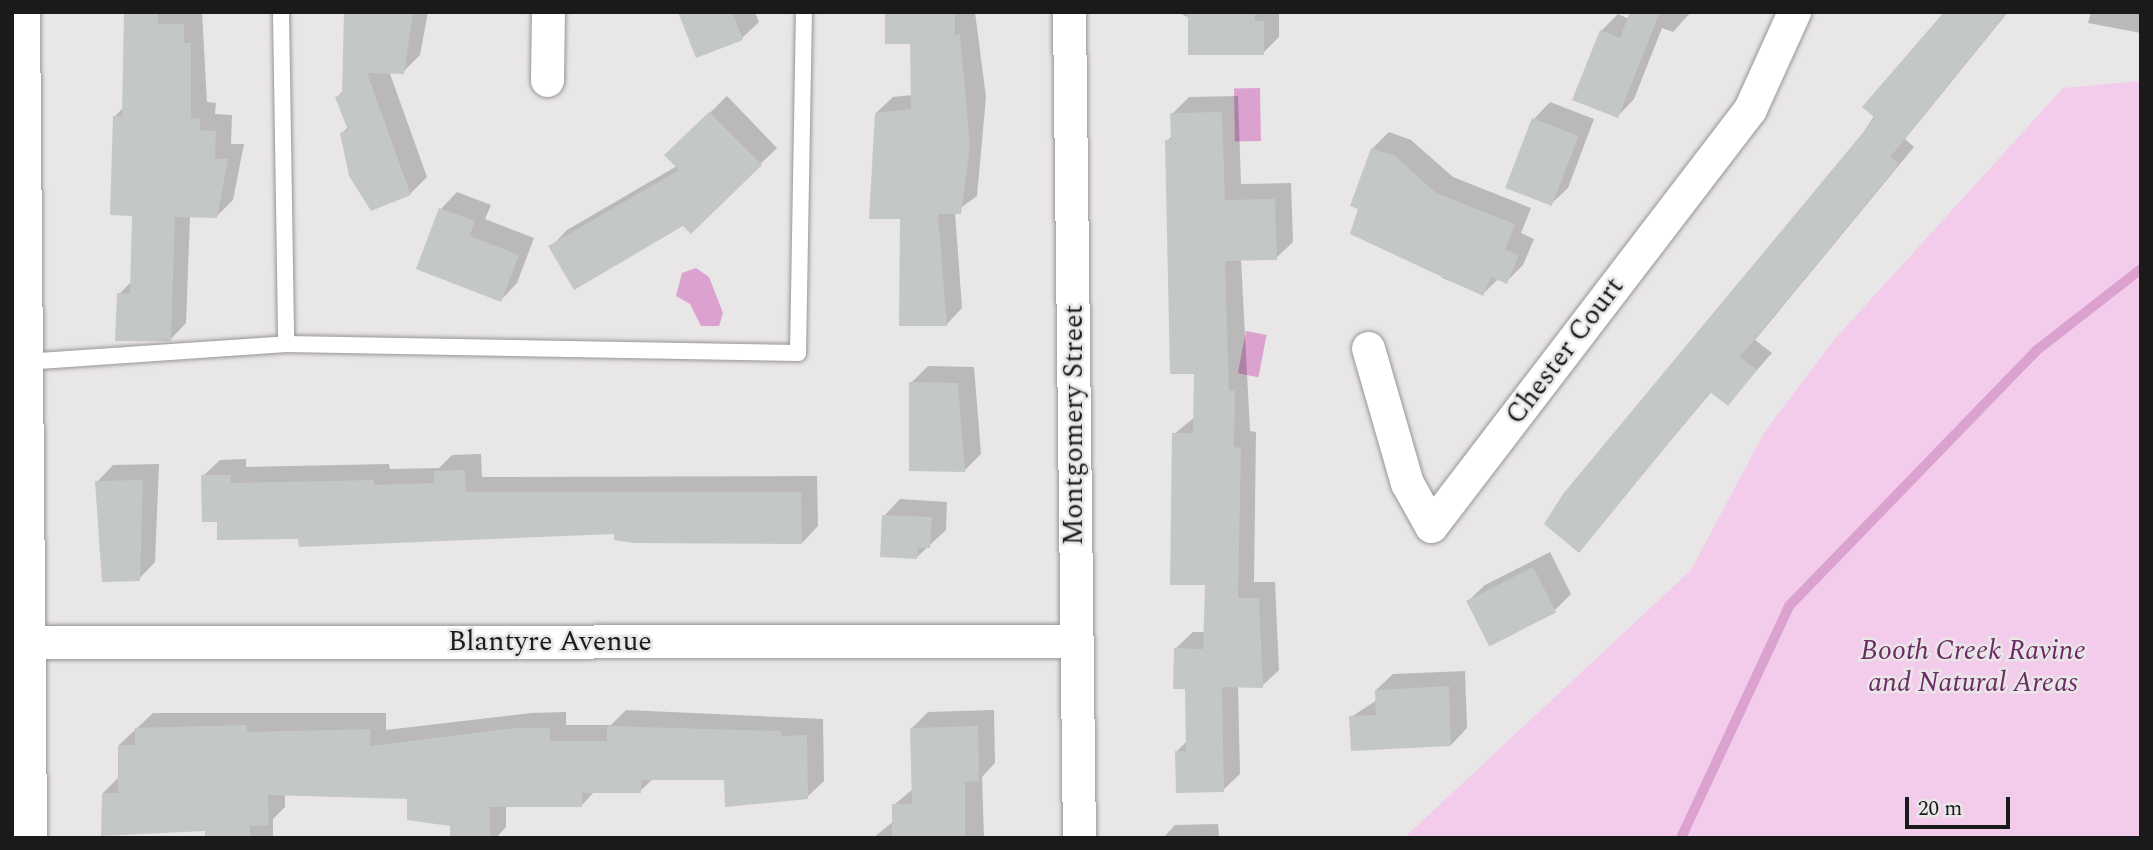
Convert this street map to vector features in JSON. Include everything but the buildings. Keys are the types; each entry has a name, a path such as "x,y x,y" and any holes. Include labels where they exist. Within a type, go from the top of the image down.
{"street":[{"path":"23,12 18,86 18,362 29,642 30,838"},
{"path":"547,80 548,12"},
{"name":"Montgomery Street","path":"1069,12 1072,641 1079,838"},
{"name":"Chester Court","path":"1368,348 1407,483 1431,526 1750,109 1794,12"},
{"name":"Blantyre Avenue","path":"29,642 1072,641"}],"lane":[{"path":"281,12 286,344"},
{"path":"18,362 286,344 798,353 804,12"}],"green space":[{"name":"Booth Creek Ravine and Natural Areas","path":"2141,81 2141,838 1404,838 1691,570 1765,431 1833,341 2063,88"}],"shaded area":[{"path":"1234,88 1260,88 1261,141 1235,141"},
{"path":"696,268 709,277 723,313 719,326 701,326 690,304 676,296 682,273"},
{"path":"1246,331 1267,335 1258,377 1238,373"}],"waterway":[{"path":"1681,838 1789,606 2037,350 2141,269"}]}
